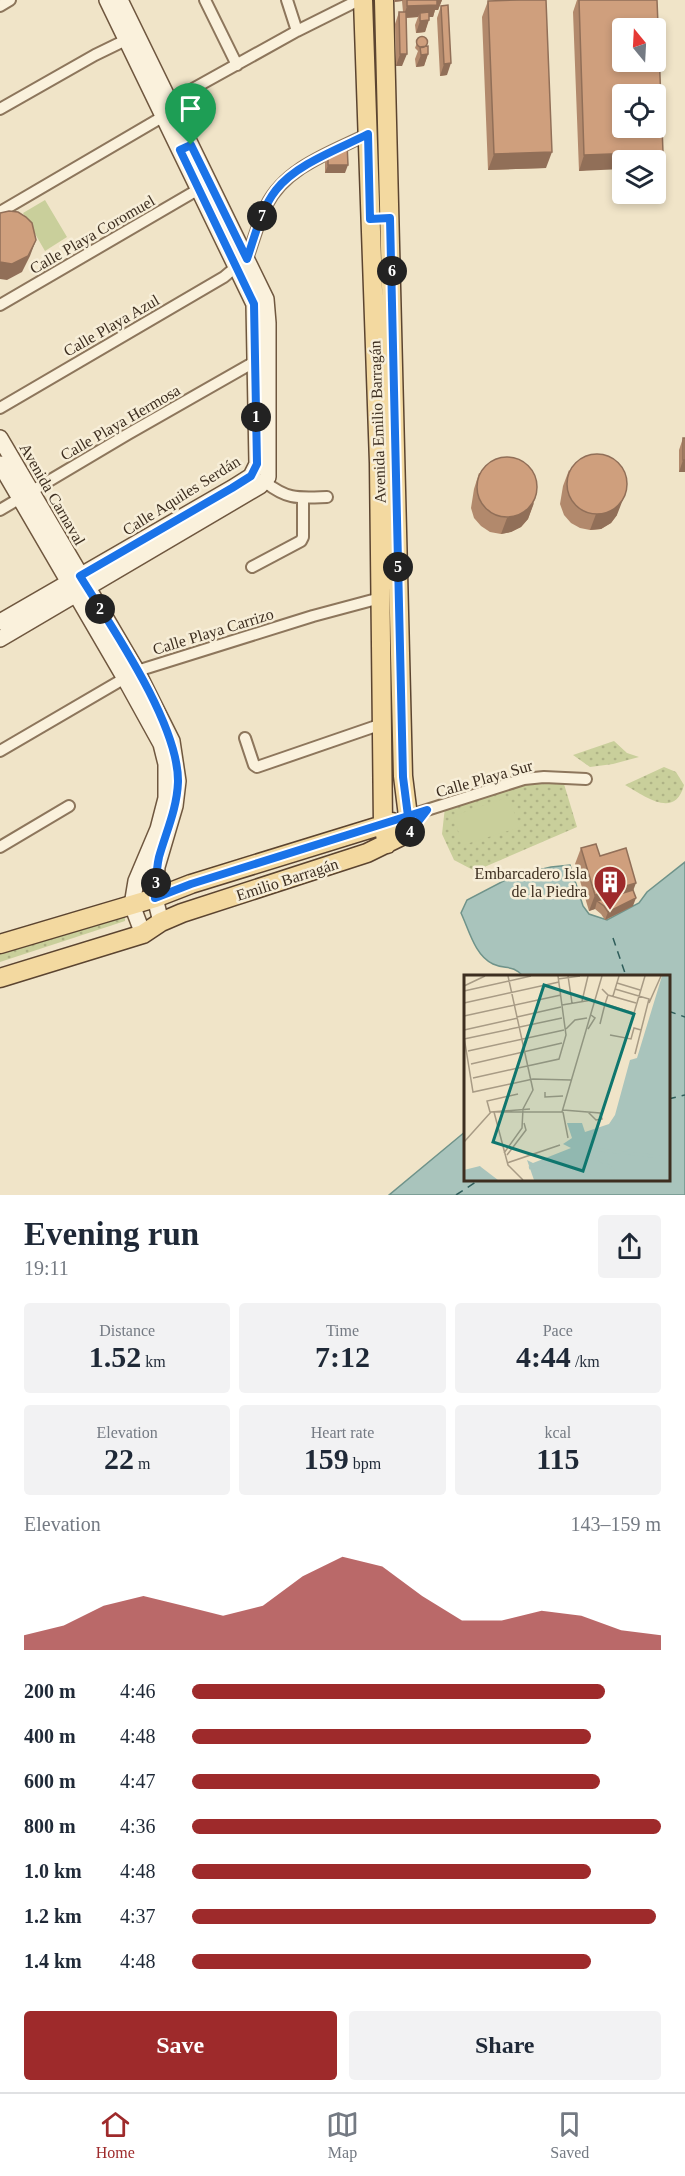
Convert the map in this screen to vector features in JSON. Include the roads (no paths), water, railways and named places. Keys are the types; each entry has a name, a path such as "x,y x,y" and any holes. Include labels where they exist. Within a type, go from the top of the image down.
{"main road":[{"name":"Avenida Emilio Barragán","path":"363,0 379,463 403,777 409,824"},
{"name":"Avenida Emilio Barragán","path":"384,0 390,218 390,596 382,724 382,825 387,844"},
{"path":"370,219 390,218"},
{"name":"Emilio Barragán","path":"0,944 155,898 191,884 382,825 409,824"},
{"name":"Emilio Barragán","path":"0,978 143,934 161,922 182,913 367,853 387,844 409,824"}],"street":[{"path":"0,6 10,0"},
{"name":"Calle Aquiles Serdán","path":"107,0 171,101 199,189 242,263"},
{"name":"Calle Aquiles Serdán","path":"0,622 200,522 265,482 268,477 262,323 242,263 186,147 164,116 132,37 120,0"},
{"path":"286,0 297,31"},
{"path":"171,101 297,31 359,0"},
{"path":"208,1 237,64"},
{"path":"0,109 132,37"},
{"path":"0,212 164,116"},
{"path":"242,263 266,205 276,189 290,175 368,134"},
{"name":"Calle Playa Coromuel","path":"0,305 199,189"},
{"name":"Calle Playa Azul","path":"0,408 224,277 242,263"},
{"name":"Calle Aquiles Serdán","path":"0,639 78,585 251,476 257,464 256,362 262,323"},
{"name":"Calle Playa Hermosa","path":"0,510 256,362"},
{"name":"Avenida Carnaval","path":"0,438 26,495 172,741 177,768 176,806 157,867 155,898"},
{"name":"Avenida Carnaval","path":"0,464 26,495"},
{"path":"265,482 280,494 303,498 327,497"},
{"path":"252,567 301,541 303,537 303,498"},
{"name":"Calle Playa Carrizo","path":"0,751 131,674 313,616 390,596"},
{"name":"Avenida Carnaval","path":"131,674 161,744 167,781 163,812 136,881 132,905"},
{"path":"245,738 257,767 382,724"},
{"name":"Calle Playa Sur","path":"409,824 427,810 524,779 544,777 586,779"},
{"path":"0,847 69,806"},
{"name":"Calle Playa Sur","path":"409,824 427,810"},
{"path":"155,898 161,922"},
{"path":"132,905 143,934"}],"water":[{"path":"685,862 685,1195 389,1195 464,1133 464,1180 670,1180 670,975 522,975 512,969 493,964 482,955 473,942 461,913 467,900 513,876 551,867 570,865 583,906 589,914 607,920 639,903 647,892"}],"place":[{"name":"Embarcadero Isla de la Piedra","path":"610,911"}]}
